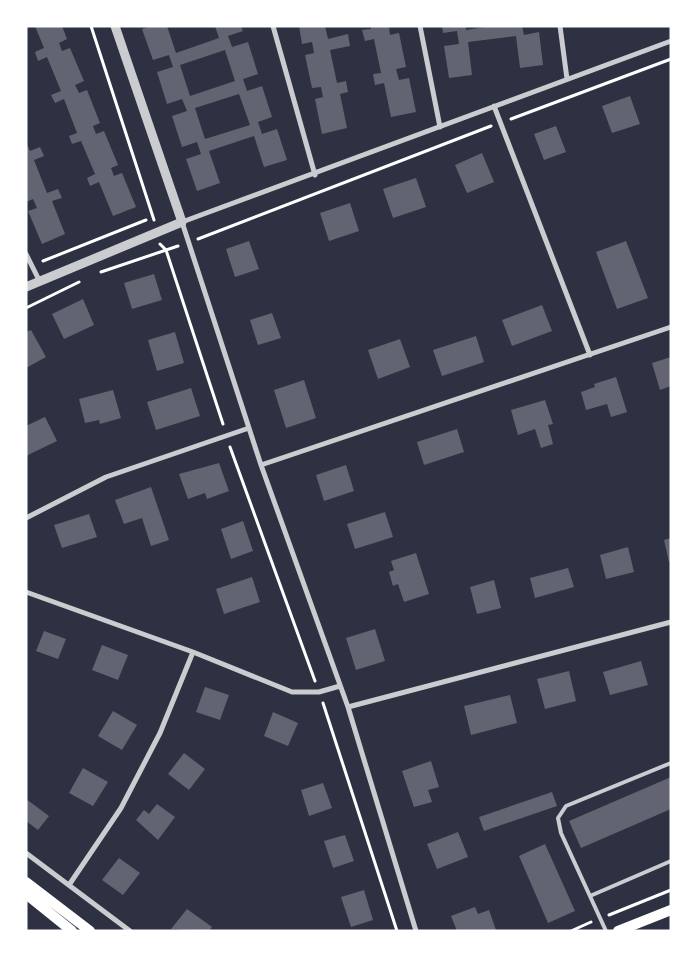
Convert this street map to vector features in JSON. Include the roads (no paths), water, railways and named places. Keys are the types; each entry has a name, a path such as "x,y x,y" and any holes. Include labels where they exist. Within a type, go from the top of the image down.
{"main road":[{"path":"26,882 90,931"},
{"path":"26,894 72,931"},
{"path":"618,931 671,910"}],"street":[{"path":"115,26 189,242 260,465 348,707 416,931"},
{"path":"273,26 315,175"},
{"path":"420,26 440,126"},
{"path":"560,26 567,79"},
{"path":"26,288 39,280 182,222 315,175 440,126 671,41"},
{"path":"494,106 590,354"},
{"path":"26,254 39,280"},
{"path":"260,465 671,328"},
{"path":"26,518 106,477 249,428"},
{"path":"26,592 193,652 292,692 319,692 340,686"},
{"path":"348,707 671,622"},
{"path":"68,884 121,808 160,733 193,652"},
{"path":"26,852 130,931"}],"lane":[{"path":"606,931 561,833 558,818 566,806 671,763"},
{"path":"590,896 671,862"}]}
